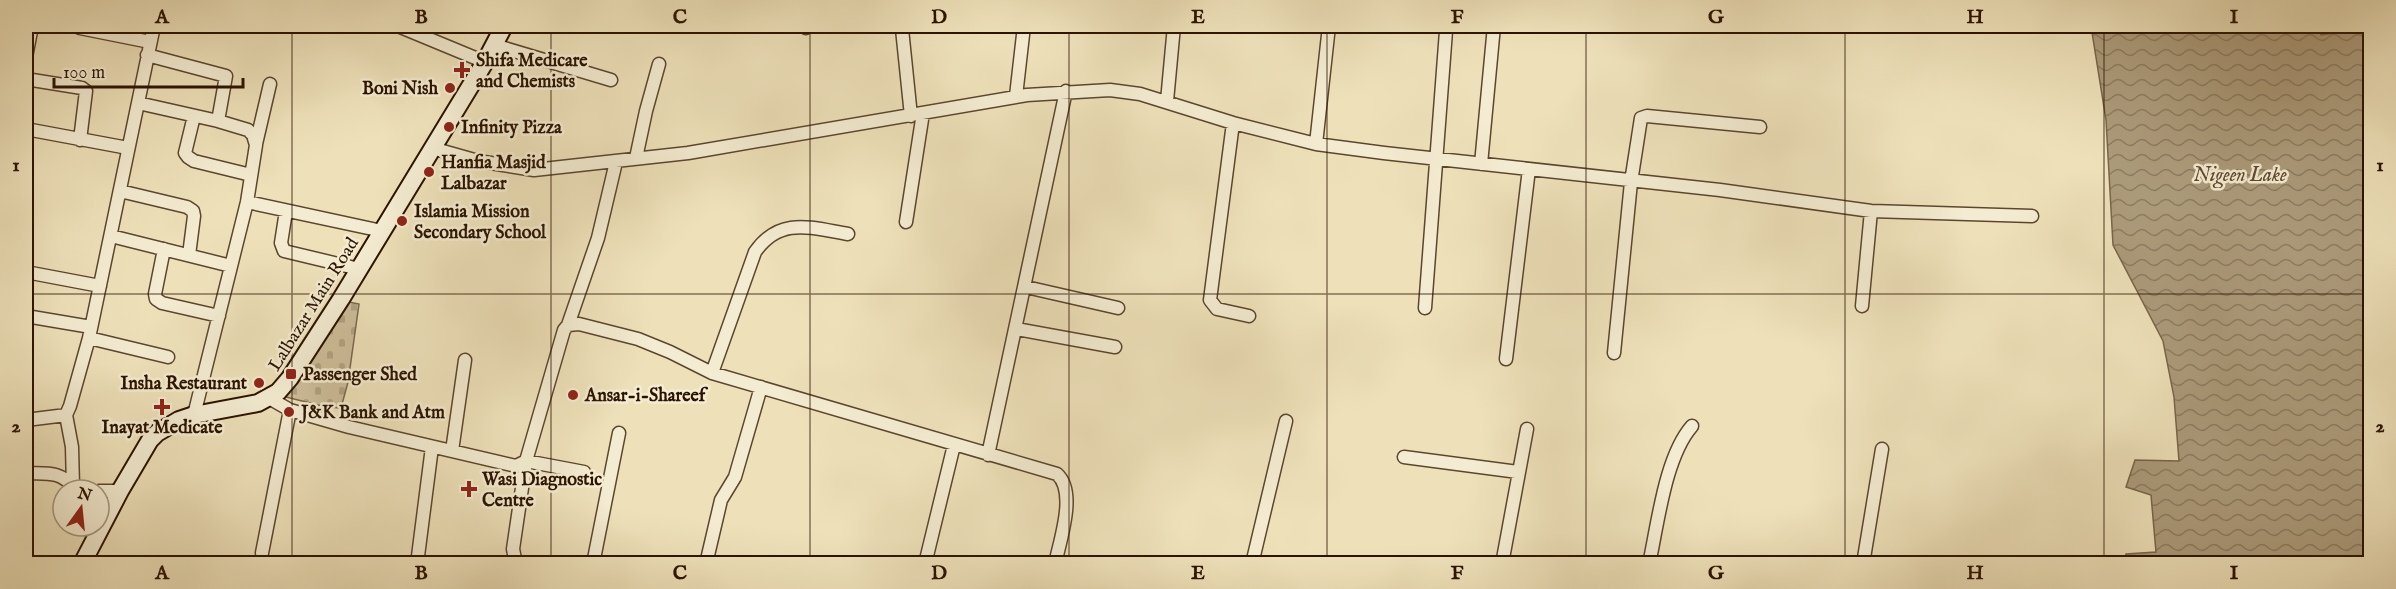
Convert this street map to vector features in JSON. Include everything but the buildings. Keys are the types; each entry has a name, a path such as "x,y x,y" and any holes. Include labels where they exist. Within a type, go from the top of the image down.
{"main road":[{"name":"Lalbazar Main Road","path":"82,564 150,440 167,426 194,415 258,403 278,392 291,378 485,62 504,26"}],"street":[{"path":"26,56 32,26"},
{"path":"77,26 149,48 226,76 218,121"},
{"path":"74,478 66,415 90,333 154,26"},
{"path":"398,26 485,62"},
{"path":"1016,96 1024,26"},
{"path":"1167,101 1174,26"},
{"path":"1316,144 1329,26"},
{"path":"1481,164 1494,26"},
{"path":"902,29 910,116"},
{"path":"1425,308 1446,31"},
{"path":"494,45 611,80"},
{"path":"636,158 659,64"},
{"path":"26,79 82,88 86,92 80,140"},
{"path":"194,415 247,202 256,145 270,84"},
{"path":"432,148 478,161 534,170 687,153 1016,96 1066,91 1110,90 1167,101 1233,123 1316,144 1631,182 1720,190 1871,212 2032,216"},
{"path":"988,455 1026,287 1066,91"},
{"path":"138,103 248,130 253,135 256,145"},
{"path":"906,222 923,113"},
{"path":"194,116 185,153 188,157 194,161 251,175"},
{"path":"1614,353 1631,182 1641,118 1647,116 1760,127"},
{"path":"1233,123 1210,300 1217,309 1249,316"},
{"path":"26,129 128,148"},
{"path":"516,564 513,549 526,461 564,330 568,325 598,238 616,162"},
{"path":"1506,359 1529,169"},
{"path":"120,191 187,207 192,211 194,216 189,255"},
{"path":"247,202 382,231"},
{"path":"286,210 281,243 284,251 359,269"},
{"path":"1862,306 1871,212"},
{"path":"712,373 755,252 765,238 772,233 791,228 848,234"},
{"path":"111,236 231,266"},
{"path":"164,249 154,294 156,299 162,303 219,316"},
{"path":"26,272 100,286"},
{"path":"1026,287 1118,308"},
{"path":"26,316 168,357"},
{"path":"568,325 579,324 646,342 712,373 1056,474 1063,480 1067,499 1054,564"},
{"path":"1016,329 1115,347"},
{"path":"452,451 465,360"},
{"path":"706,564 721,500 735,477 761,387"},
{"path":"269,398 290,410 432,447 516,466 526,461 584,472"},
{"path":"262,553 290,410"},
{"path":"26,420 66,415"},
{"path":"1252,564 1286,421"},
{"path":"1649,564 1674,455 1683,436 1692,426"},
{"path":"1502,564 1527,429"},
{"path":"593,564 619,432"},
{"path":"925,564 954,445"},
{"path":"417,564 432,447"},
{"path":"1863,564 1882,449"},
{"path":"1404,457 1518,472"},
{"path":"26,473 57,474 65,478"},
{"path":"111,491 120,491"}],"green space":[{"path":"344,301 359,304 348,382 341,408 326,407 282,396"}],"water":[{"name":"Nigeen Lake","path":"2091,26 2232,26 2232,29 2255,26 2319,26 2321,35 2370,28 2370,563 2124,563 2126,554 2156,552 2151,495 2126,487 2135,460 2179,461 2174,397 2163,341 2113,245 2106,120"}],"place":[{"name":"Shifa Medicare and Chemists","path":"462,70"},
{"name":"Boni Nish","path":"450,88"},
{"name":"Infinity Pizza","path":"449,127"},
{"name":"Hanfia Masjid Lalbazar","path":"429,172"},
{"name":"Islamia Mission Secondary School","path":"402,221"},
{"name":"Passenger Shed","path":"291,374"},
{"name":"Insha Restaurant","path":"259,383"},
{"name":"Ansar-i-Shareef","path":"573,395"},
{"name":"Inayat Medicate","path":"162,407"},
{"name":"J&K Bank and Atm","path":"289,412"},
{"name":"Wasi Diagnostic Centre","path":"469,489"}]}
